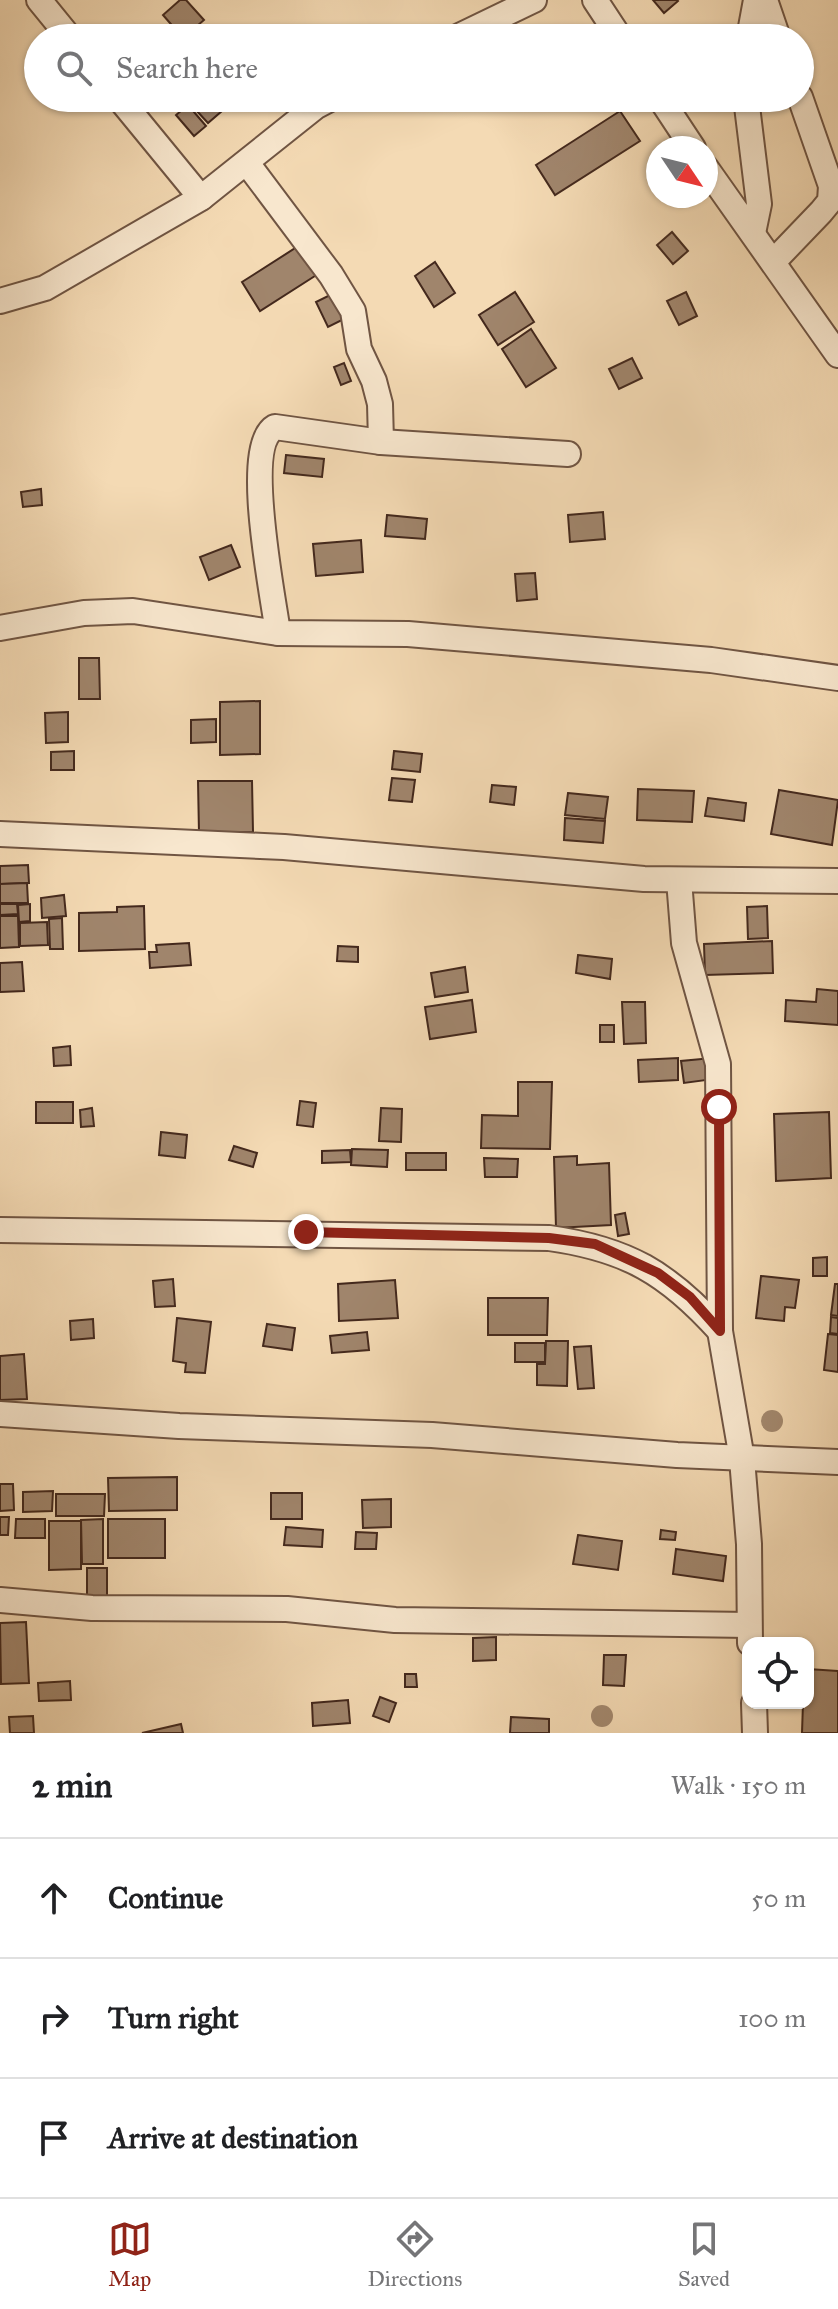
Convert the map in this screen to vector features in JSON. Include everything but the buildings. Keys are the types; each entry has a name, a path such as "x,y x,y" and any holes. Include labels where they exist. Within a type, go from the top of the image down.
{"street":[{"path":"39,0 59,24"},
{"path":"484,24 534,0"},
{"path":"595,0 611,24"},
{"path":"752,24 756,0"},
{"path":"765,0 773,24"},
{"path":"130,112 201,198"},
{"path":"0,301 45,288 201,198 309,112"},
{"path":"669,112 685,136"},
{"path":"748,112 759,204 753,233"},
{"path":"774,261 830,201 831,186 805,112"},
{"path":"247,163 331,275 353,311 359,349 374,381 380,404 381,442"},
{"path":"718,185 838,355"},
{"path":"278,633 258,478 261,442 267,431 275,427 381,442 568,454"},
{"path":"0,628 84,613 133,611 278,633 408,634 711,660 838,678"},
{"path":"0,834 284,847 679,880 838,881"},
{"path":"0,1600 92,1608 287,1609 395,1620 750,1634 749,1544 742,1459 720,1331 718,1064 684,943 679,880"},
{"path":"0,1230 534,1238 595,1244 658,1273 690,1297 720,1331"},
{"path":"0,1414 194,1427 432,1435 742,1459 838,1462"},
{"path":"754,1709 755,1733"}],"route":[{"path":"306,1232 549,1238 595,1244 619,1252 658,1273 690,1297 720,1331 719,1107"}]}
